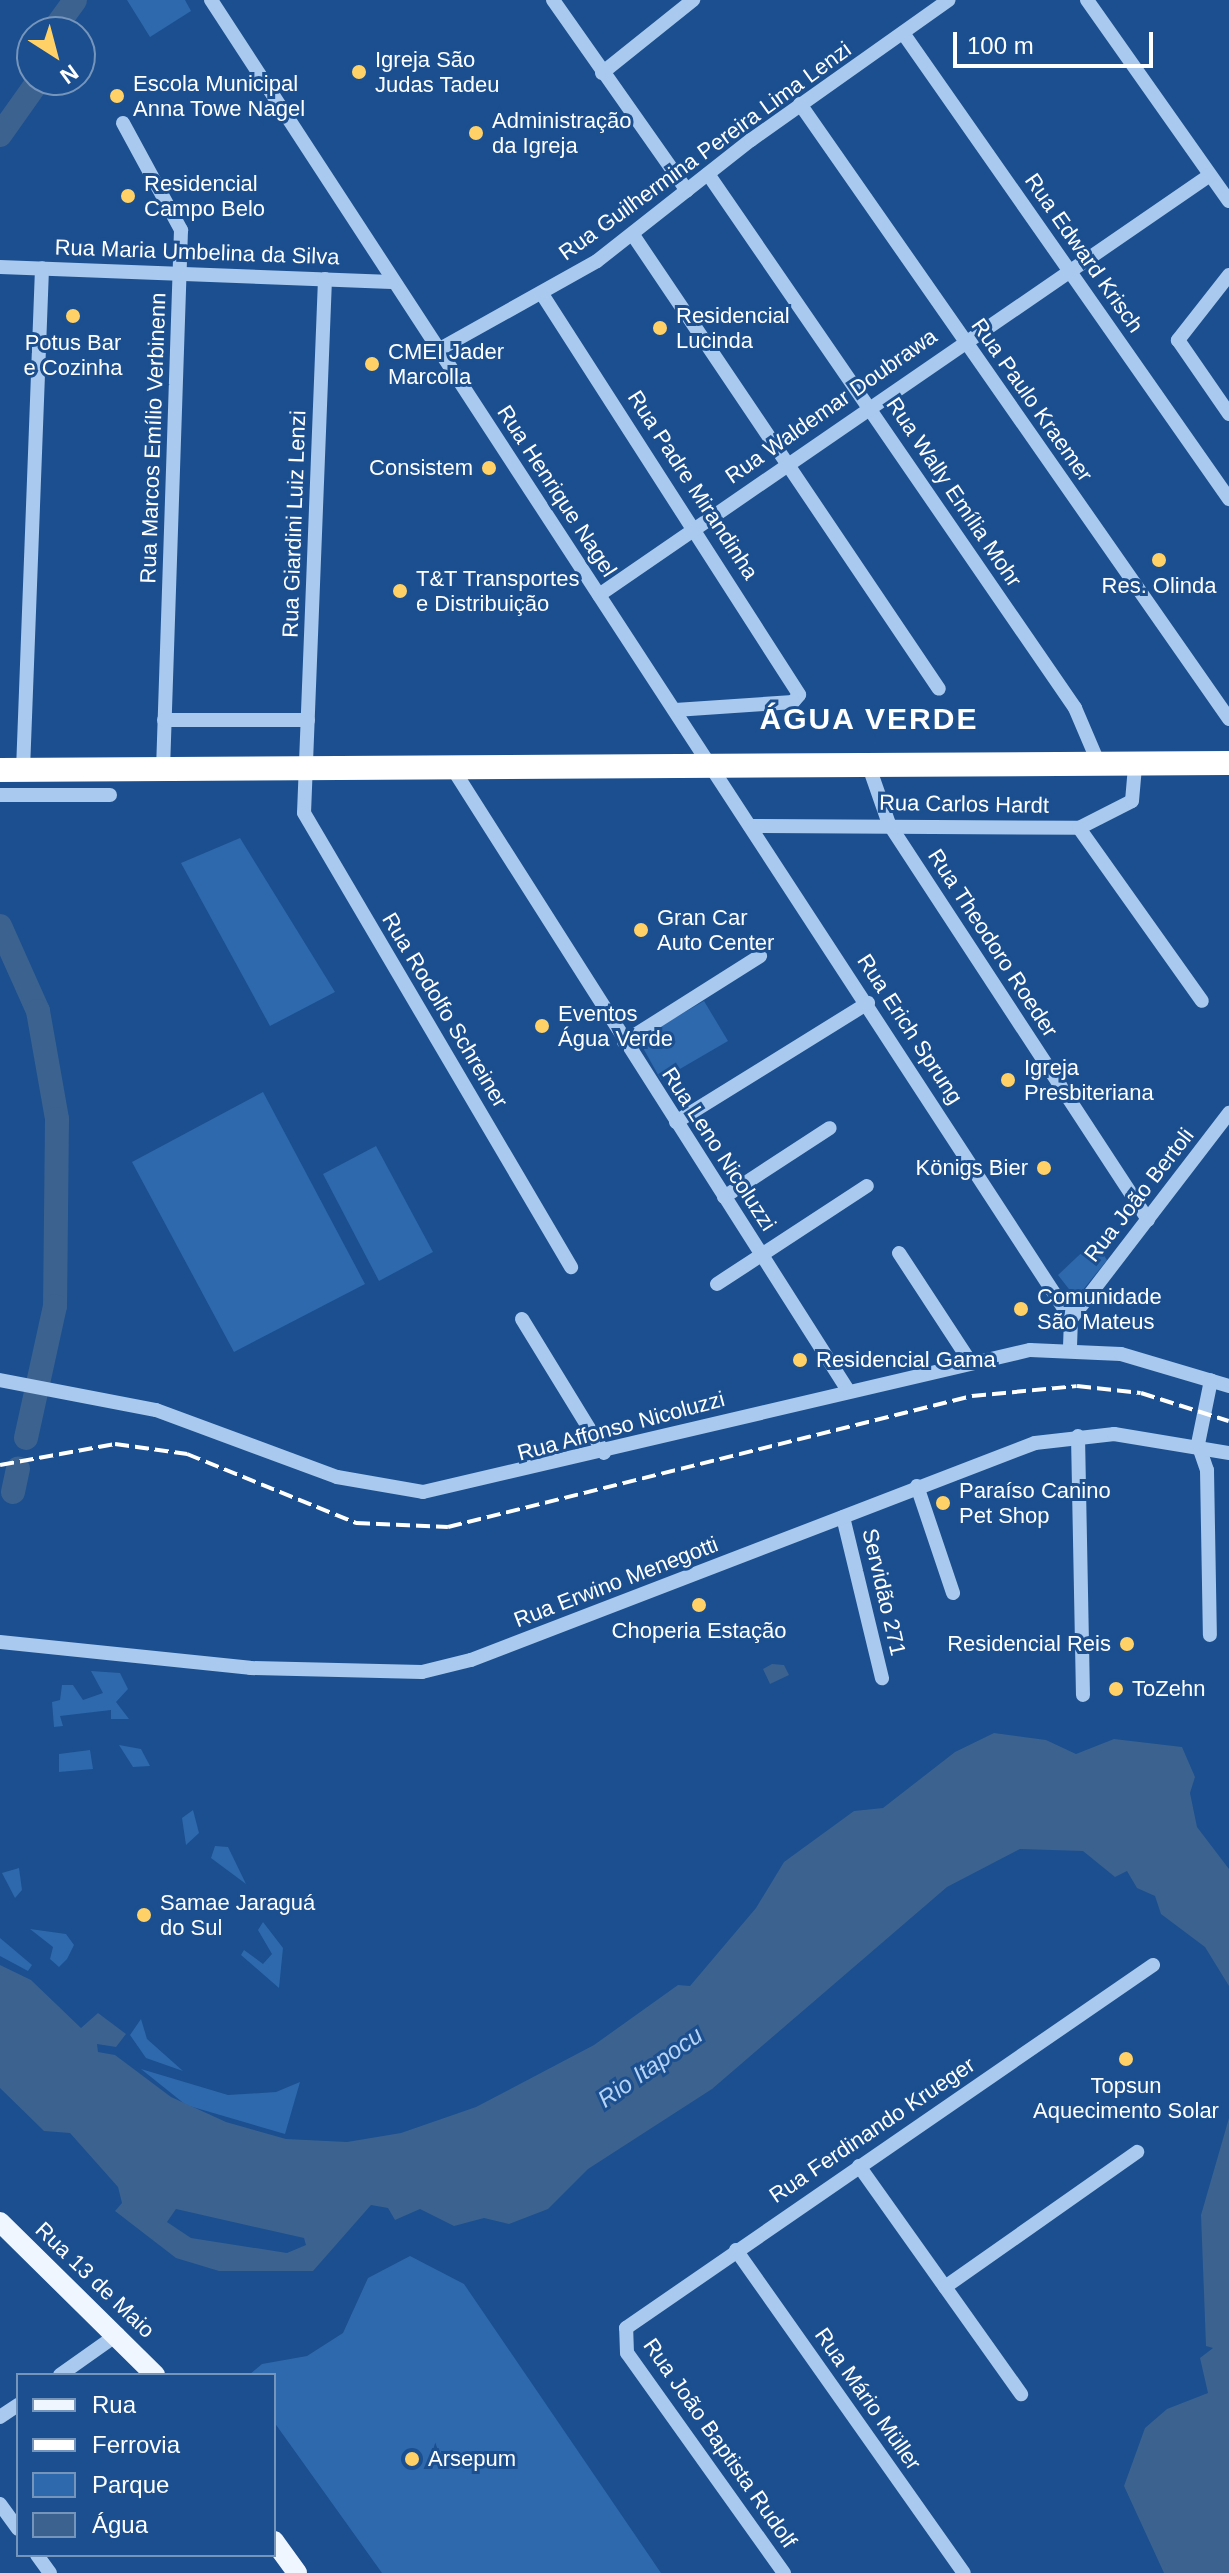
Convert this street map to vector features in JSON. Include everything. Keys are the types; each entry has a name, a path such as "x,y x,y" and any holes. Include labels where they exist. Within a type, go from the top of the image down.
{"highway":[{"path":"11,770 1229,763"}],"main road":[{"name":"Rua 13 de Maio","path":"0,2222 118,2334 153,2373"},
{"path":"276,2544 297,2573"}],"street":[{"name":"Rua Henrique Nagel","path":"211,0 392,282 711,765"},
{"path":"553,0 687,191"},
{"path":"602,73 693,0"},
{"name":"Rua Guilhermina Pereira Lima Lenzi","path":"438,350 542,294 633,235 800,104 949,0"},
{"path":"1087,0 1229,201"},
{"name":"Rua Edward Krisch","path":"903,33 1229,499"},
{"name":"Rua Paulo Kraemer","path":"800,104 1229,719"},
{"name":"Rua Marcos Emílio Verbinenn","path":"123,123 178,218 181,273 163,770"},
{"name":"Rua Wally Emília Mohr","path":"708,174 1082,719 1098,762"},
{"name":"Rua Waldemar Doubrawa","path":"599,595 1068,268 1210,175"},
{"path":"633,235 939,689"},
{"name":"Rua Maria Umbelina da Silva","path":"0,267 392,282"},
{"path":"11,770 42,268"},
{"path":"1229,275 1182,328 1179,349 1229,414"},
{"name":"Rua Giardini Luiz Lenzi","path":"305,769 325,279"},
{"name":"Rua Padre Mirandinha","path":"542,294 797,686 793,702 675,710"},
{"path":"164,720 308,720"},
{"name":"Rua Carlos Hardt","path":"750,826 889,824 1079,828 1132,801 1135,763"},
{"name":"Rua Theodoro Roeder","path":"868,764 889,824 1148,1220"},
{"name":"Rua Erich Sprung","path":"711,765 1071,1319"},
{"name":"Rua Rodolfo Schreiner","path":"305,769 309,823 571,1267"},
{"name":"Rua Leno Nicoluzzi","path":"453,769 847,1389"},
{"path":"0,795 110,795"},
{"path":"1079,828 1202,1001"},
{"path":"624,1042 760,956"},
{"path":"676,1122 868,1003"},
{"name":"Rua João Bertoli","path":"1071,1319 1229,1113"},
{"path":"724,1197 830,1128"},
{"path":"717,1284 867,1186"},
{"path":"899,1253 969,1360"},
{"path":"522,1319 604,1453"},
{"path":"1070,1347 1071,1319"},
{"name":"Rua Affonso Nicoluzzi","path":"0,1380 167,1413 337,1477 398,1491 471,1486 969,1360 1070,1347 1229,1386"},
{"path":"1210,1635 1207,1470 1198,1444 1211,1380"},
{"path":"1078,1436 1083,1695"},
{"name":"Rua Erwino Menegotti","path":"0,1642 264,1669 422,1672 471,1660 1035,1443 1078,1436 1198,1444 1229,1453"},
{"path":"917,1486 953,1593"},
{"name":"Servidão 271","path":"843,1517 882,1678"},
{"name":"Rua Ferdinando Krueger","path":"624,2337 632,2321 1153,1965"},
{"path":"945,2287 1137,2152"},
{"path":"859,2166 1021,2394"},
{"name":"Rua Mário Müller","path":"736,2250 964,2573"},
{"path":"63,2373 118,2334"},
{"name":"Rua João Baptista Rudolf","path":"624,2337 627,2353 784,2573"},
{"path":"0,2504 16,2526"}],"green space":[{"path":"127,0 185,0 191,11 150,37"},
{"path":"240,838 335,992 270,1026 181,863"},
{"path":"704,1001 728,1041 661,1080 638,1039"},
{"path":"263,1092 365,1284 234,1352 132,1162"},
{"path":"376,1146 433,1252 379,1281 323,1174"},
{"path":"1094,1241 1107,1260 1082,1291 1072,1293 1058,1275"},
{"path":"91,1671 120,1673 128,1689 116,1702 129,1719 111,1719 111,1710 60,1716 63,1726 54,1727 52,1702 60,1700 62,1685 73,1685 83,1700 103,1693"},
{"path":"119,1745 141,1749 150,1766 133,1767"},
{"path":"90,1750 93,1769 59,1772 59,1754"},
{"path":"193,1810 199,1833 186,1845 182,1818"},
{"path":"215,1846 228,1847 246,1884 211,1858"},
{"path":"19,1868 22,1890 15,1898 2,1873"},
{"path":"263,1922 283,1948 279,1988 241,1955 244,1950 263,1964 272,1954 258,1930"},
{"path":"30,1929 66,1934 74,1945 59,1967 50,1959 53,1947"},
{"path":"0,1938 32,1965 28,1971 0,1956"},
{"path":"141,2019 147,2039 183,2071 146,2058 130,2035"},
{"path":"141,2069 228,2095 276,2092 300,2082 285,2134 186,2105"},
{"name":"Arsepum","path":"410,2256 464,2284 661,2573 382,2573 276,2425 276,2373 251,2373 262,2364 307,2356 343,2333 368,2278"}],"water":[{"path":"772,1664 784,1665 789,1675 770,1684 763,1669"},
{"name":"Rio Itapocu","path":"994,1733 1046,1740 1076,1754 1114,1739 1182,1747 1195,1777 1190,1793 1197,1827 1229,1869 1229,1986 1205,1947 1161,1914 1155,1896 1137,1888 1127,1871 1115,1877 1083,1851 1020,1849 947,1887 712,2089 588,2169 548,2209 509,2224 484,2218 454,2226 420,2209 395,2220 388,2208 371,2205 313,2271 219,2271 176,2258 115,2211 122,2203 118,2187 70,2133 44,2131 0,2088 0,1965 31,1980 81,2028 98,2013 126,2034 116,2047 97,2044 98,2052 115,2055 171,2097 226,2122 286,2139 347,2142 401,2133 476,2107 594,2045 678,1985 690,1986 756,1908 784,1862 854,1811 883,1808 955,1752","holes":["176,2209 304,2238 306,2245 287,2253 191,2238 167,2222"]},
{"path":"1229,2118 1229,2573 1164,2573 1124,2486 1145,2428 1167,2409 1208,2393 1200,2358 1213,2348 1206,2346 1201,2215"}],"waterway":[{"path":"64,16 75,0"},
{"path":"0,135 28,96"},
{"path":"0,926 38,1011 57,1119 55,1306 26,1438"},
{"path":"13,1492 18,1469"}],"railway":[{"path":"0,1465 115,1444 187,1454 356,1523 448,1527 972,1396 1077,1386 1141,1393 1229,1421"}],"place":[{"name":"Igreja São Judas Tadeu","path":"359,72"},
{"name":"Escola Municipal Anna Towe Nagel","path":"117,96"},
{"name":"Administração da Igreja","path":"476,133"},
{"name":"Residencial Campo Belo","path":"128,196"},
{"name":"Potus Bar e Cozinha","path":"73,316"},
{"name":"Residencial Lucinda","path":"660,328"},
{"name":"CMEI Jader Marcolla","path":"372,364"},
{"name":"Consistem","path":"489,468"},
{"name":"Res. Olinda","path":"1159,560"},
{"name":"T&T Transportes e Distribuição","path":"400,591"},
{"name":"Gran Car Auto Center","path":"641,930"},
{"name":"Eventos Água Verde","path":"542,1026"},
{"name":"Igreja Presbiteriana","path":"1008,1080"},
{"name":"Königs Bier","path":"1044,1168"},
{"name":"Comunidade São Mateus","path":"1021,1309"},
{"name":"Residencial Gama","path":"800,1360"},
{"name":"Paraíso Canino Pet Shop","path":"943,1503"},
{"name":"Choperia Estação","path":"699,1605"},
{"name":"Residencial Reis","path":"1127,1644"},
{"name":"ToZehn","path":"1116,1689"},
{"name":"Samae Jaraguá do Sul","path":"144,1915"},
{"name":"Topsun Aquecimento Solar","path":"1126,2059"},
{"name":"Arsepum","path":"412,2459"}],"district":[{"name":"ÁGUA VERDE","path":"869,719"}]}
